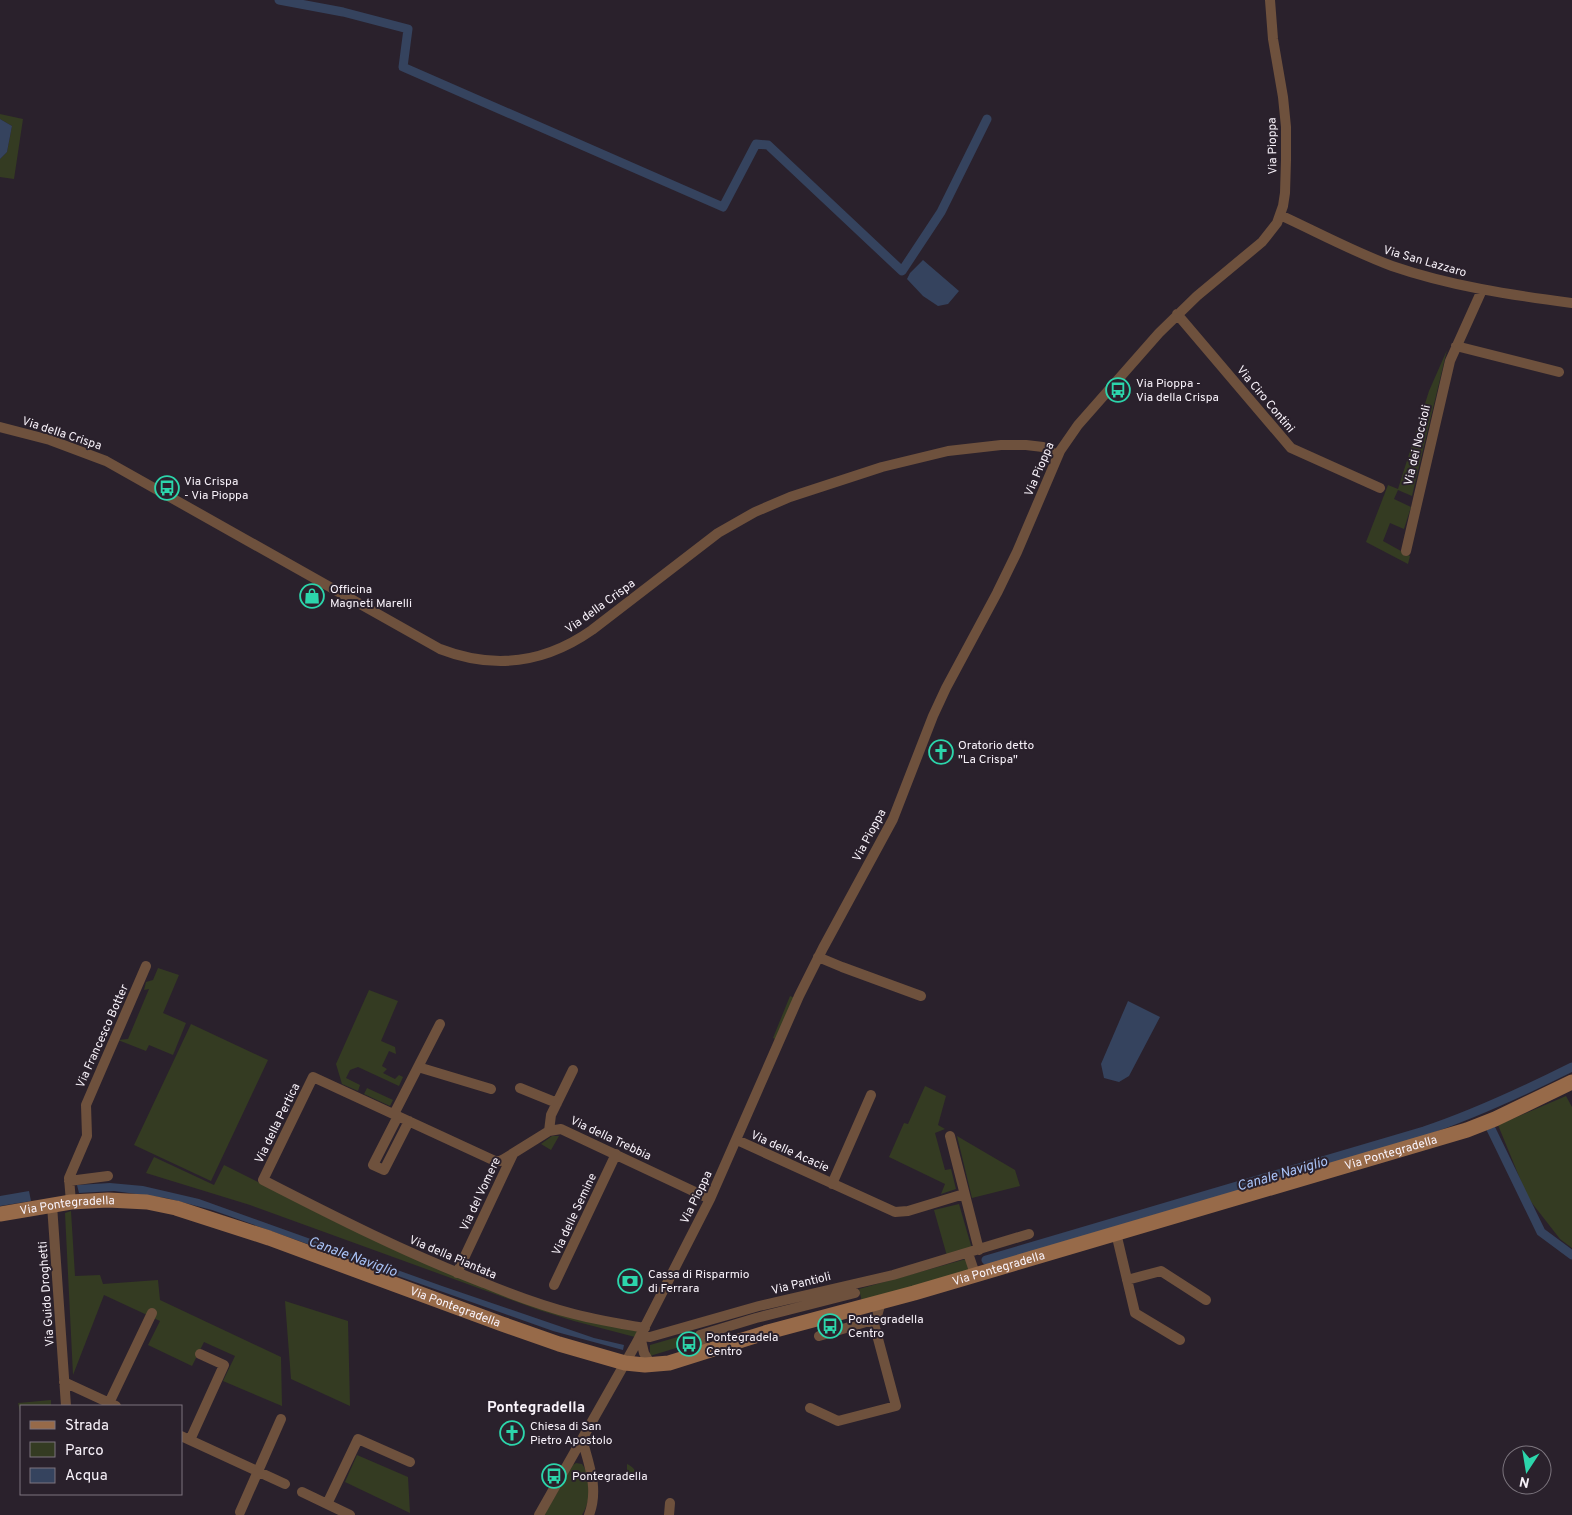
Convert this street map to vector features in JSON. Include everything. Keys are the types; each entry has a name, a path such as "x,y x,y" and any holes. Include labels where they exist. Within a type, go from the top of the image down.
{"street":[{"name":"Via Pioppa","path":"538,1515 582,1439 630,1364 642,1332 710,1199 818,957 893,818 933,716 1017,552 1057,455 1078,425 1177,314 1266,238 1274,228 1284,201 1286,127 1273,39 1270,0"},
{"name":"Via San Lazzaro","path":"1280,214 1371,258 1392,266 1482,290 1572,303"},
{"name":"Via dei Noccioli","path":"1406,551 1448,367 1482,290"},
{"name":"Via Ciro Contini","path":"1177,314 1291,448 1380,488"},
{"path":"1456,346 1559,372"},
{"name":"Via della Crispa","path":"0,427 50,440 106,461 440,649 470,658 500,661 535,657 571,644 718,533 755,512 790,497 882,468 948,451 1001,445 1043,448 1057,455"},
{"path":"818,957 842,968 921,996"},
{"name":"Via Francesco Botter","path":"71,1202 69,1178 87,1136 86,1105 146,966"},
{"path":"409,1121 384,1170 373,1165 440,1024"},
{"path":"418,1067 491,1090"},
{"path":"396,1115 495,1161 502,1160 549,1131 551,1115 573,1070"},
{"name":"Via della Pertica","path":"263,1180 313,1077 396,1115"},
{"name":"Via Pontegradella","path":"0,1214 71,1202 108,1200 162,1205 197,1214 338,1262 510,1327 630,1364 651,1365 668,1363 768,1332 855,1295 881,1302 1467,1130 1495,1119 1572,1082"},
{"path":"520,1088 557,1103"},
{"name":"Via delle Acacie","path":"832,1184 871,1095"},
{"name":"Via della Trebbia","path":"549,1131 557,1128 566,1130 710,1199"},
{"path":"950,1136 979,1250"},
{"name":"Via delle Acacie","path":"736,1140 895,1212 908,1211 964,1194"},
{"name":"Via del Vomere","path":"457,1272 513,1154"},
{"name":"Via delle Semine","path":"554,1284 616,1154"},
{"path":"69,1181 108,1176"},
{"name":"Via della Piantata","path":"263,1180 365,1232 457,1272 543,1305 642,1332"},
{"name":"Via Guido Droghetti","path":"52,1205 66,1405"},
{"path":"1116,1233 1135,1313 1180,1340"},
{"name":"Via Pantioli","path":"642,1332 650,1337 759,1306 855,1295 892,1274 1029,1234"},
{"path":"968,1253 976,1274"},
{"path":"1127,1280 1161,1272 1206,1300"},
{"path":"818,1336 876,1319 881,1302"},
{"path":"64,1382 113,1405 152,1313"},
{"path":"810,1408 838,1421 896,1406 873,1320"},
{"path":"642,1332 644,1353 651,1365"},
{"path":"200,1354 224,1365 186,1438 285,1484"},
{"path":"240,1512 281,1419"},
{"path":"582,1439 593,1483 594,1494 589,1515"},
{"path":"327,1504 358,1440 410,1462"},
{"path":"302,1492 350,1515"},
{"path":"670,1503 670,1515"}],"green space":[{"path":"0,114 23,119 14,179 0,177 0,159 7,152 12,126 0,119"},
{"path":"1447,350 1412,496 1398,490 1394,499 1411,507 1404,529 1390,523 1383,541 1410,556 1408,564 1366,542 1388,485 1398,489 1429,391"},
{"path":"158,968 179,975 163,1013 186,1023 173,1055 149,1045 146,1051 118,1040 128,1039 149,989 144,990 146,982 153,980"},
{"path":"369,990 398,1001 381,1041 395,1047 396,1054 389,1051 382,1066 387,1069 383,1073 395,1079 399,1075 403,1077 399,1086 358,1067 350,1070 346,1078 360,1085 358,1091 342,1084 336,1064"},
{"path":"790,996 795,998 777,1040 773,1038"},
{"path":"191,1024 268,1060 211,1181 134,1145"},
{"path":"925,1086 946,1096 938,1125 945,1129 935,1133 945,1170 951,1169 956,1189 941,1194 945,1184 889,1157 904,1123 908,1124"},
{"path":"367,1088 393,1100 390,1106 364,1094"},
{"path":"1566,1096 1572,1107 1572,1248 1560,1239 1528,1198 1498,1125"},
{"path":"552,1136 559,1136 551,1150 541,1144"},
{"path":"957,1136 1015,1170 1020,1186 972,1198"},
{"path":"154,1157 214,1185 224,1165 443,1271 642,1330 635,1337 539,1310 250,1205 146,1173"},
{"path":"959,1204 972,1249 947,1256 934,1210"},
{"path":"71,1211 75,1276 100,1275 103,1284 158,1280 160,1300 281,1357 282,1406 223,1381 235,1356 204,1342 192,1366 148,1345 160,1321 104,1295 73,1375 65,1213"},
{"path":"966,1259 969,1272 862,1302 859,1289"},
{"path":"285,1301 348,1321 350,1406 291,1379"},
{"path":"695,1332 699,1341 650,1356 650,1345"},
{"path":"51,1400 51,1405 20,1405 20,1412 18,1403"},
{"path":"357,1455 408,1477 410,1513 345,1482"},
{"path":"576,1463 582,1464 586,1470 590,1490 582,1515 544,1515 573,1465"},
{"path":"627,1464 634,1469 634,1478 627,1477"}],"water":[{"path":"0,119 12,126 7,152 0,159"},
{"path":"923,260 959,291 948,304 938,306 923,296 907,279 910,273"},
{"path":"1128,1001 1160,1017 1129,1076 1119,1082 1104,1078 1101,1064"},
{"path":"110,1183 143,1186 199,1199 442,1286 594,1338 624,1345 623,1350 553,1331 212,1210 166,1198 114,1191 79,1193 77,1185"},
{"path":"29,1191 31,1201 0,1206 0,1196"}],"waterway":[{"path":"279,0 343,12 408,29 403,67 723,207 756,144 768,145 902,271 941,212 987,119"},
{"name":"Canale Naviglio","path":"986,1260 1424,1131 1499,1102 1572,1067"},
{"path":"1491,1129 1541,1232 1572,1255"}],"place":[{"name":"Via Pioppa - Via della Crispa","path":"1118,390"},
{"name":"Via Crispa - Via Pioppa","path":"167,488"},
{"name":"Officina Magneti Marelli","path":"312,596"},
{"name":"Oratorio detto \"La Crispa\"","path":"941,752"},
{"name":"Cassa di Risparmio di Ferrara","path":"630,1281"},
{"name":"Pontegradella Centro","path":"830,1326"},
{"name":"Pontegradela Centro","path":"689,1344"},
{"name":"Chiesa di San Pietro Apostolo","path":"512,1433"},
{"name":"Pontegradella","path":"554,1476"}],"district":[{"name":"Pontegradella","path":"536,1407"}]}
